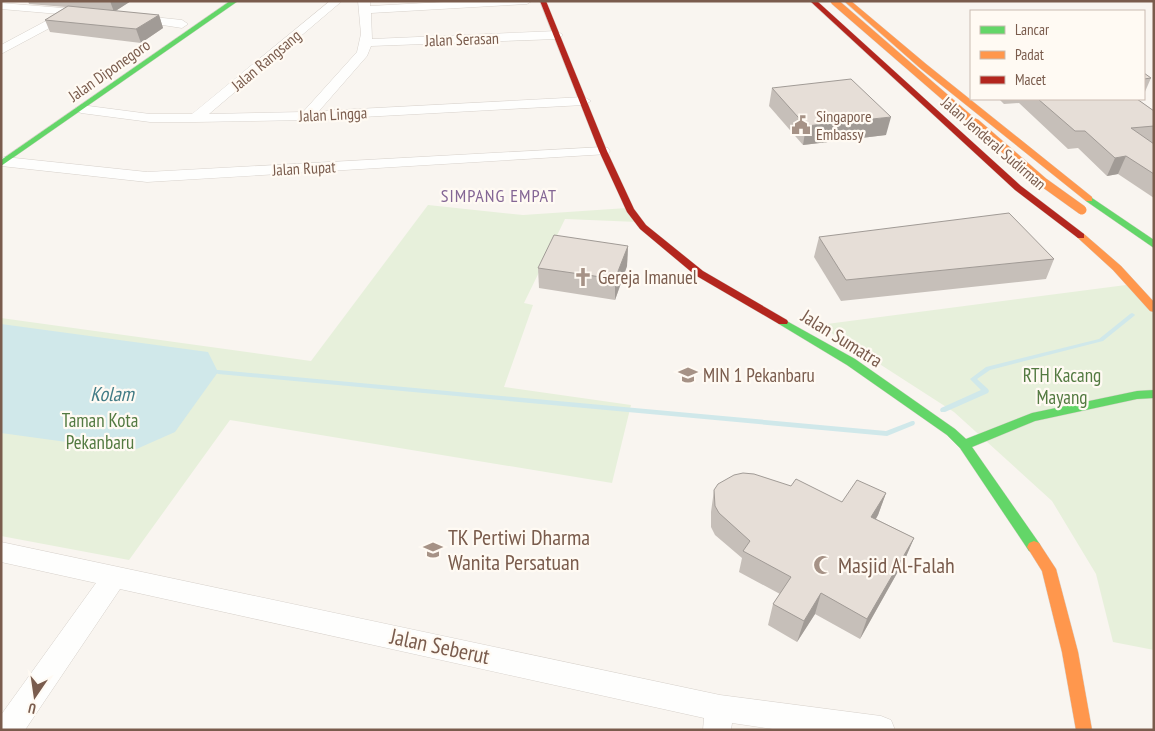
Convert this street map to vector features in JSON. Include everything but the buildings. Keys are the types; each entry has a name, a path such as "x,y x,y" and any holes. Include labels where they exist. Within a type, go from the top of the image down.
{"main road":[{"name":"Jalan Diponegoro","path":"167,34 215,1"},
{"name":"Jalan Diponegoro","path":"3,163 235,1"},
{"name":"Jalan Sumatra","path":"543,1 630,210 644,227 699,273 851,362 951,432 964,445 1049,569 1070,652 1084,730"},
{"name":"Jalan Jenderal Sudirman","path":"813,1 1018,188 1089,243 1117,268 1154,309"},
{"path":"821,1 1003,162 1102,240"},
{"path":"834,1 1043,182 1089,216"},
{"name":"Jalan Jenderal Sudirman","path":"847,1 924,66 1100,208 1154,245"},
{"path":"885,68 876,54 862,41 862,37 880,37 901,53 924,66"},
{"path":"98,80 120,82"},
{"path":"964,445 1032,417 1128,397 1154,394"}],"street":[{"name":"Jalan Rangsang","path":"195,118 337,1"},
{"path":"307,116 363,53 366,43 365,5 527,1"},
{"path":"1,6 100,15"},
{"path":"4,47 72,12"},
{"path":"118,17 182,24"},
{"name":"Jalan Serasan","path":"366,43 557,35"},
{"name":"Jalan Lingga","path":"81,109 150,118 195,118 307,116 584,101"},
{"name":"Jalan Rupat","path":"3,163 147,177 604,151"},
{"name":"Jalan Seberut","path":"1,552 115,576 719,719 881,730"},
{"path":"8,730 115,576"}],"green space":[{"name":"Taman Kota Pekanbaru","path":"428,205 523,215 627,208 638,222 565,219 524,303 533,305 504,387 631,405 612,483 230,420 129,560 1,536 1,318 311,361"},
{"name":"RTH Kacang Mayang","path":"1126,285 1154,311 1154,650 1113,642 1096,574 1052,501 954,412 819,325"}],"water":[{"name":"Kolam","path":"1,324 208,352 218,372 175,432 132,451 1,433"}],"waterway":[{"path":"943,410 986,391 973,379 988,368 1101,340 1132,315"},
{"path":"218,372 887,434 912,423"}],"traffic: fast":[{"path":"1,164 235,1"},
{"path":"1089,199 1154,245"},
{"path":"783,322 851,362 951,432 964,445 1034,547"},
{"path":"964,445 1032,417 1137,395 1154,394"}],"traffic: slow":[{"path":"834,1 1043,182 1082,210"},
{"path":"847,1 923,66 1089,199"},
{"path":"1081,236 1117,268 1154,309"},
{"path":"1034,547 1049,569 1070,652 1084,730"}],"traffic: jam":[{"path":"543,1 603,151 630,210 643,227 699,273 783,322"},
{"path":"813,1 1018,188 1081,236"}],"place":[{"name":"Singapore Embassy","path":"801,125"},
{"name":"Gereja Imanuel","path":"583,277"},
{"name":"MIN 1 Pekanbaru","path":"688,375"},
{"name":"TK Pertiwi Dharma Wanita Persatuan","path":"433,550"},
{"name":"Masjid Al-Falah","path":"823,565"}],"district":[{"name":"SIMPANG EMPAT","path":"499,195"}]}
